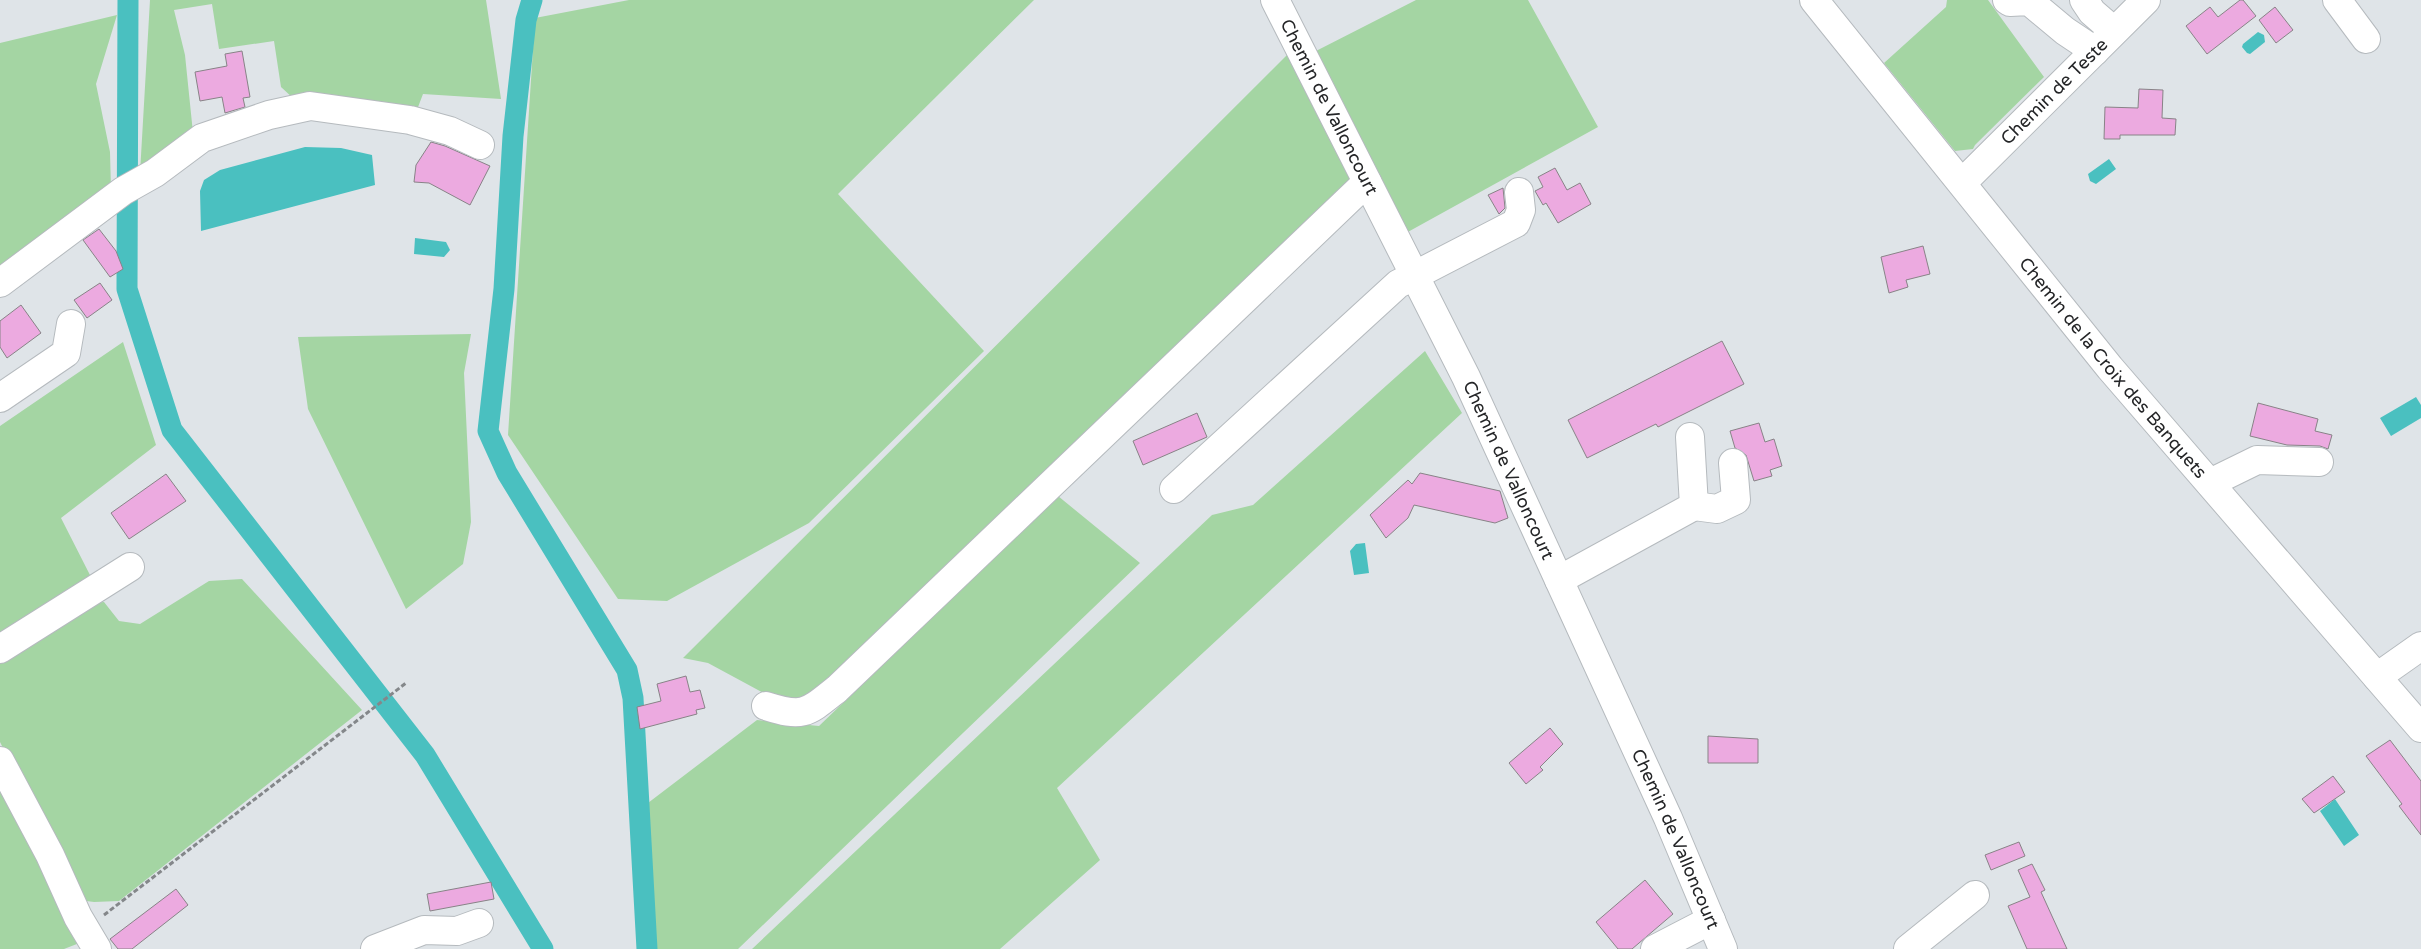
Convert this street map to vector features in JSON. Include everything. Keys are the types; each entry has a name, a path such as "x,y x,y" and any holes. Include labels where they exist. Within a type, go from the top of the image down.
{"street":[{"name":"Chemin de Valloncourt","path":"1275,0 1466,377 1668,818 1713,940"},
{"name":"Chemin de la Croix des Banquets","path":"1814,0 2110,368 2421,728"},
{"path":"2007,0 2010,2 2029,1 2065,31 2095,51"},
{"path":"2084,0 2092,12 2114,32"},
{"name":"Chemin de Teste","path":"1962,183 2146,0"},
{"path":"2337,0 2366,39"},
{"path":"0,283 123,191 155,173 202,138 270,115 310,106 410,120 450,131 480,145"},
{"path":"766,706 791,714 811,710 837,689 1367,182"},
{"path":"1174,489 1398,284 1516,223 1521,210 1520,192"},
{"path":"0,398 66,353 71,324"},
{"path":"1690,436 1694,506"},
{"path":"2210,483 2257,460 2319,462"},
{"path":"1559,580 1694,506 1717,510 1736,500 1733,463"},
{"path":"0,649 130,567"},
{"path":"2377,678 2421,646"},
{"path":"0,762 50,855 78,917 97,949"},
{"path":"1908,949 1975,895"},
{"path":"375,949 424,930 457,931 479,923"},
{"path":"1655,949 1713,940"}],"path":[{"path":"78,917 106,915 406,683"}],"green space":[{"path":"150,0 486,0 501,99 423,94 415,115 294,99 281,87 274,41 219,49 212,4 174,10 185,55 193,133 140,173"},
{"path":"629,0 1034,0 838,194 984,351 809,523 667,601 618,599 508,435 535,18"},
{"path":"1416,0 1528,0 1598,127 1406,233 1314,52"},
{"path":"1947,0 1988,0 2044,77 1973,149 1955,151 1884,63 1946,7"},
{"path":"117,15 96,84 110,152 111,190 0,269 0,43"},
{"path":"1294,48 1359,184 810,706 780,702 708,663 683,658"},
{"path":"471,334 464,373 471,522 463,564 406,609 308,409 298,337"},
{"path":"123,342 156,445 61,518 92,579 0,637 0,426"},
{"path":"1425,351 1462,413 1057,788 1100,860 1000,949 752,949 1212,515 1253,505"},
{"path":"1058,496 1140,563 738,949 653,949 644,806 757,720 819,726"},
{"path":"242,579 362,710 119,901 94,902 79,900 0,742 0,662 93,603 104,602 119,621 140,624 209,581"},
{"path":"0,783 82,942 64,949 0,949"}],"water":[{"path":"2258,32 2264,35 2265,42 2250,54 2247,53 2242,47 2243,44"},
{"path":"305,147 341,148 372,155 375,185 201,231 200,191 204,180 220,170"},
{"path":"2109,159 2116,169 2096,184 2090,181 2088,174"},
{"path":"415,238 446,242 450,250 444,257 414,254"},
{"path":"2416,397 2421,405 2421,418 2391,436 2380,418"},
{"path":"1365,543 1369,573 1354,575 1350,551 1356,544"},
{"path":"2335,799 2359,835 2344,846 2320,811"}],"building":[{"path":"2240,0 2243,0 2256,16 2207,54 2186,26 2210,7 2218,17"},
{"path":"2275,7 2293,30 2276,43 2259,20"},
{"path":"242,51 250,97 243,98 245,107 225,113 222,97 200,101 195,72 227,66 225,54"},
{"path":"2139,89 2163,90 2162,118 2176,119 2175,135 2120,135 2120,139 2104,139 2105,107 2138,108"},
{"path":"431,142 445,146 490,166 470,205 429,183 414,182 416,165"},
{"path":"1555,168 1567,190 1580,183 1591,204 1558,223 1546,203 1543,205 1535,191 1543,187 1538,177"},
{"path":"1503,188 1505,208 1499,214 1488,195"},
{"path":"99,229 116,251 123,269 110,277 83,240"},
{"path":"1923,246 1930,274 1906,280 1908,287 1889,293 1881,257"},
{"path":"100,283 112,300 87,318 74,300"},
{"path":"21,305 41,333 7,358 0,347 0,321"},
{"path":"1722,341 1744,384 1658,427 1656,424 1587,458 1568,420"},
{"path":"2258,403 2318,419 2315,431 2332,435 2328,449 2320,446 2287,445 2250,436"},
{"path":"1197,413 1207,437 1143,465 1133,441"},
{"path":"1759,423 1765,442 1774,439 1782,466 1770,470 1772,476 1754,481 1746,455 1735,448 1730,431"},
{"path":"1420,473 1500,491 1508,518 1495,523 1414,505 1408,518 1386,538 1370,515 1408,480 1412,484"},
{"path":"166,474 186,501 129,539 111,513"},
{"path":"686,676 690,692 700,690 705,708 696,710 697,714 640,729 637,707 661,701 657,684"},
{"path":"1550,728 1563,744 1540,767 1543,770 1526,784 1509,763"},
{"path":"1708,736 1758,739 1758,763 1708,763"},
{"path":"2390,740 2421,781 2421,835 2399,806 2402,804 2366,756"},
{"path":"2333,776 2345,792 2314,813 2302,799"},
{"path":"2019,842 2025,856 1991,870 1985,855"},
{"path":"2032,864 2045,890 2041,892 2067,949 2027,949 2008,906 2030,897 2018,870"},
{"path":"1645,880 1673,914 1632,949 1618,949 1596,922"},
{"path":"491,882 494,899 430,911 427,894"},
{"path":"176,889 188,905 132,949 118,949 110,939"}],"waterway":[{"path":"128,0 127,289 172,430 425,755 543,949"},
{"path":"532,0 526,20 513,136 504,289 488,431 507,473 627,670 633,698 647,949"}]}
